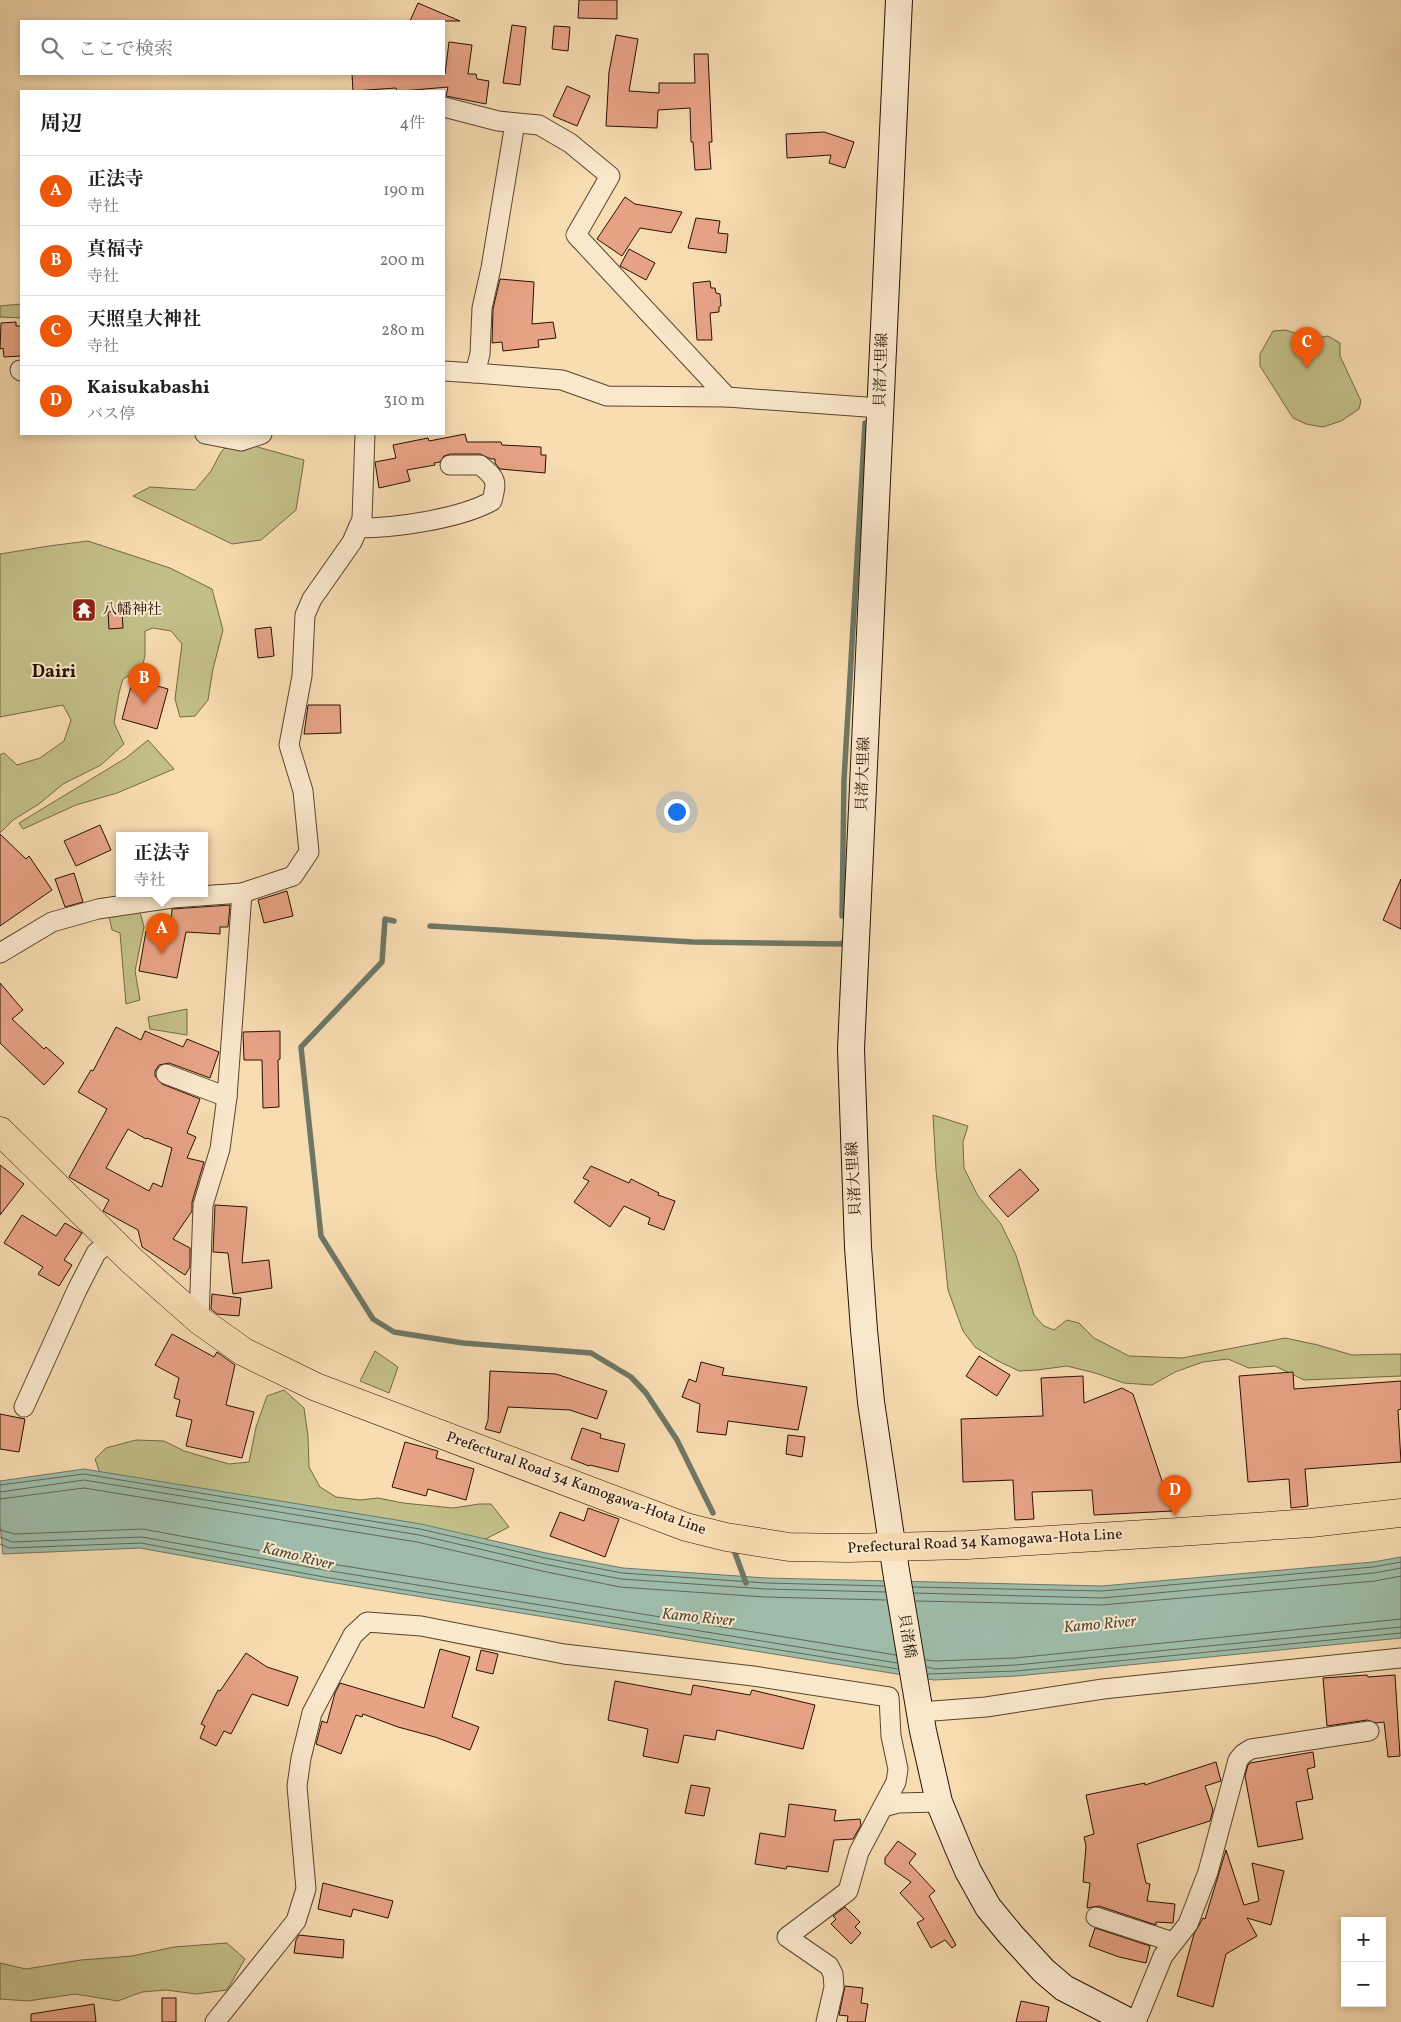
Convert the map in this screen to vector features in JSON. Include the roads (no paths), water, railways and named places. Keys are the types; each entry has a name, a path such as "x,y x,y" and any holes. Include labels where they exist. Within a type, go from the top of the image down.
{"main road":[{"name":"Prefectural Road 34 Kamogawa-Hota Line","path":"0,1131 62,1195 199,1320 244,1352 316,1387 686,1527 726,1537 789,1547 826,1548 894,1559 967,1545 1340,1521 1401,1513"}],"street":[{"name":"貝渚大里線","path":"894,1559 871,1402 864,1330 853,1135 851,1050 899,0"},
{"path":"445,107 515,123 539,125 570,143 610,176 576,235 727,396"},
{"path":"475,373 480,354 482,308 491,268 515,123"},
{"path":"445,371 562,380 607,396 727,396 880,408"},
{"path":"210,435 241,441 259,435"},
{"path":"208,895 242,893 293,876 309,852 303,791 290,745 302,676 305,615 312,599 352,542 362,519 365,435"},
{"path":"358,528 400,526 475,510 492,501 496,485 491,474 480,465 450,465"},
{"path":"199,1320 203,1205 220,1149 227,1097 242,893"},
{"path":"0,954 52,922 98,909 186,897"},
{"path":"166,1074 227,1097"},
{"path":"24,1408 88,1268 96,1253 111,1240"},
{"name":"貝渚橋","path":"894,1559 919,1707 939,1802 968,1871 988,1907 1044,1972 1064,1988 1130,2022"},
{"path":"215,2022 296,1921 306,1889 297,1786 307,1731 312,1713 353,1636 367,1622 420,1626 564,1654 753,1676 889,1697 891,1736 898,1769 896,1782 859,1852 848,1891 787,1937 829,1966 833,1974 834,1987 826,2022"},
{"path":"919,1707 986,1707 1103,1690 1401,1658"},
{"path":"1136,2022 1163,1956 1188,1924 1208,1872 1238,1760 1251,1749 1369,1731"},
{"path":"883,1807 898,1803 939,1802"},
{"path":"1096,1917 1173,1942"}],"water":[{"name":"Kamo River","path":"84,1469 421,1524 546,1553 623,1568 766,1578 1102,1586 1373,1562 1401,1557 1401,1638 1017,1676 934,1680 323,1581 140,1548 3,1554 0,1524 0,1481"}],"waterway":[{"path":"842,916 844,780 865,423"},
{"path":"394,921 385,919 382,962 301,1047 321,1236 373,1319 394,1332 463,1343 591,1353 631,1377 646,1393 677,1440 713,1513"},
{"path":"430,926 693,942 842,943"},
{"path":"735,1553 746,1583"}],"place":[{"name":"天照皇大神社","path":"1307,368"},
{"name":"八幡神社","path":"84,610"},
{"name":"真福寺","path":"144,704"},
{"name":"正法寺","path":"162,954"},
{"name":"Kaisukabashi","path":"1175,1516"}],"district":[{"name":"Dairi","path":"54,672"}]}
